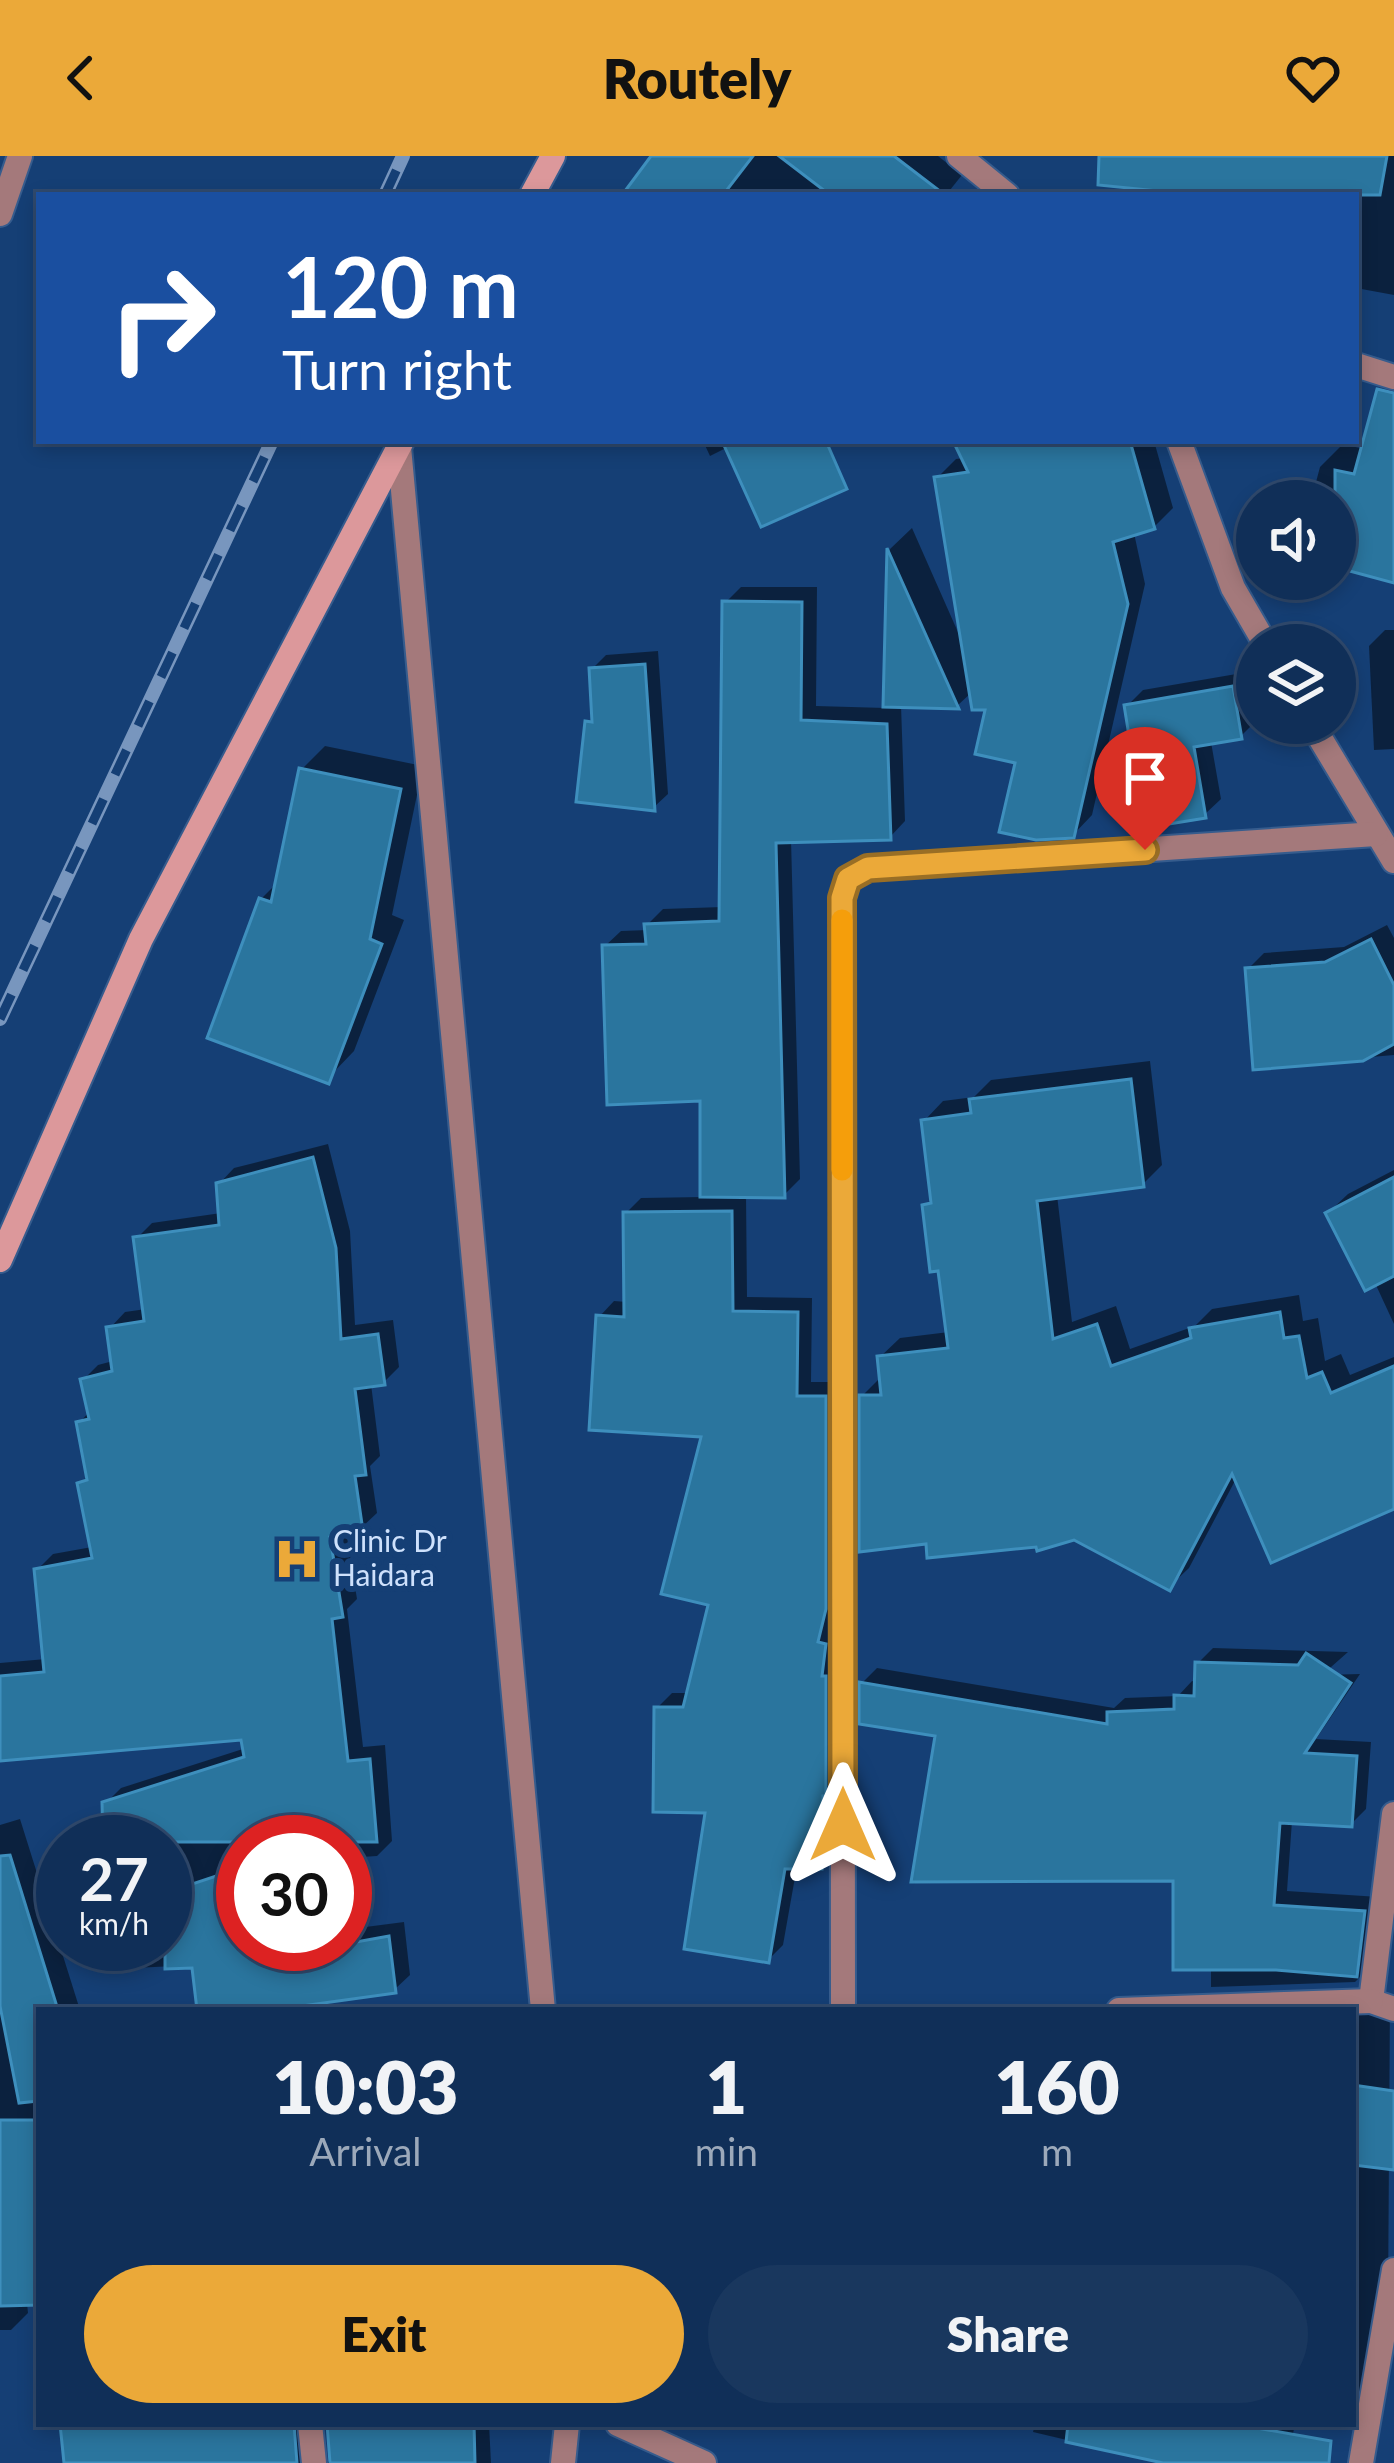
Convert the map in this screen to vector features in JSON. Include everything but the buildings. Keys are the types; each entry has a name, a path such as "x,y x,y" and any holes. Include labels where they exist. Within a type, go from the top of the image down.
{"street":[{"path":"0,214 20,156"},
{"path":"534,192 553,156"},
{"path":"959,156 1003,192"},
{"path":"1359,366 1394,377"},
{"path":"0,1260 141,939 401,444"},
{"path":"401,444 543,2007"},
{"path":"1180,444 1233,587 1254,624"},
{"path":"1323,744 1394,861"},
{"path":"843,2007 842,898 848,879 868,868 1376,834"},
{"path":"1277,2007 1383,2005 1394,1814"},
{"path":"1361,2463 1394,2270"},
{"path":"310,2427 314,2463"},
{"path":"563,2463 567,2427"},
{"path":"625,2427 704,2463"}],"railway":[{"path":"386,192 403,156"},
{"path":"0,1019 271,444"}],"slow traffic":[{"path":"842,920 842,1170"}],"place":[{"name":"Clinic Dr Haidara","path":"297,1559"}],"route":[{"path":"843,1825 842,898 848,879 868,868 1145,850"}]}
